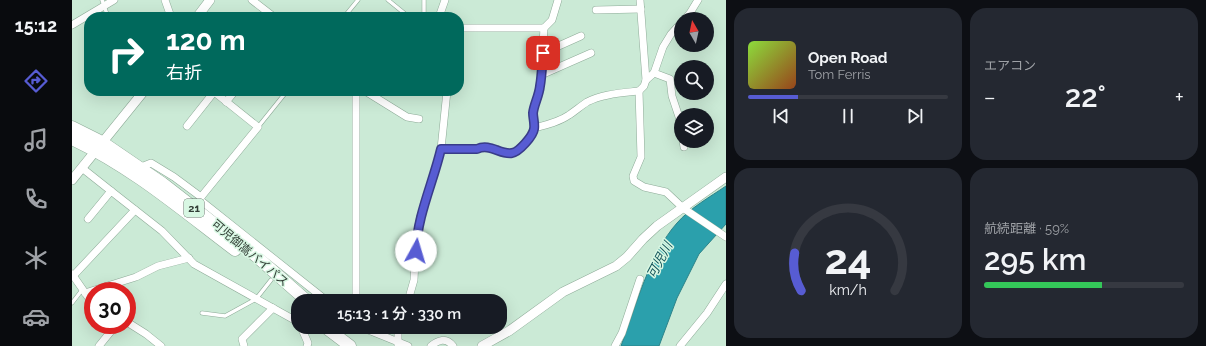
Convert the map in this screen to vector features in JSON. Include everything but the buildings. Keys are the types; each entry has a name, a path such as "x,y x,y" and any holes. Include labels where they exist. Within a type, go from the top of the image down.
{"highway":[{"name":"可児御嵩バイパス","path":"72,127 251,262 291,297"},
{"name":"可児御嵩バイパス","path":"72,139 99,146 141,168 256,256 299,294"},
{"path":"334,334 350,346"},
{"path":"345,334 360,346"}],"street":[{"path":"91,12 103,3 114,0"},
{"path":"165,0 169,12"},
{"path":"201,12 210,0"},
{"path":"252,0 268,12"},
{"path":"441,12 446,0"},
{"path":"445,12 446,0"},
{"path":"441,149 477,149 481,147 496,149 502,153 513,153 530,138 534,128 533,112 540,88 544,28 552,20 558,0"},
{"path":"534,128 560,120 587,102 612,94 639,91 644,86 646,80 640,0"},
{"path":"691,12 698,0"},
{"path":"596,10 640,9"},
{"path":"72,26 84,17"},
{"path":"464,28 544,28"},
{"path":"646,80 654,73 663,47 674,31"},
{"path":"543,53 581,36"},
{"path":"541,75 591,53"},
{"path":"654,73 670,79 672,96 676,108"},
{"path":"639,91 641,157 633,176 634,181 644,187 666,192 683,208 726,237"},
{"path":"72,180 135,96"},
{"path":"187,126 210,96"},
{"path":"201,197 258,127 218,96"},
{"path":"226,102 231,96"},
{"path":"356,96 356,294"},
{"path":"374,96 407,117 419,118"},
{"path":"410,294 414,280 416,240 420,218 441,149 447,96"},
{"path":"141,168 151,164 174,177 201,197 200,200 319,294"},
{"path":"82,168 162,231 194,264 291,318"},
{"path":"482,346 509,331 563,292 616,266 627,257 656,226 726,177"},
{"path":"88,219 111,191"},
{"path":"84,291 72,275 135,210"},
{"path":"117,282 136,277 158,266 189,258"},
{"path":"615,346 622,333 640,279"},
{"path":"680,346 707,313 726,284"},
{"path":"244,346 242,339 272,308"},
{"path":"136,328 161,346"},
{"path":"99,346 109,334"},
{"path":"304,334 308,346"},
{"path":"376,334 398,344 408,346"},
{"path":"430,346 443,340 450,341 453,346"}],"lane":[{"path":"348,12 358,0"},
{"path":"388,0 403,12"},
{"path":"424,0 424,12"},
{"path":"258,127 283,96"},
{"path":"202,313 225,316 256,299 271,280"},
{"path":"72,302 84,291"}],"water":[{"name":"可児川","path":"726,186 726,224 699,254 677,298 659,346 621,346 651,265 667,235 688,212"}],"route":[{"path":"416,251 416,240 420,218 441,149 477,149 481,147 496,149 502,153 513,153 530,138 534,128 533,112 540,88 543,53"}]}
